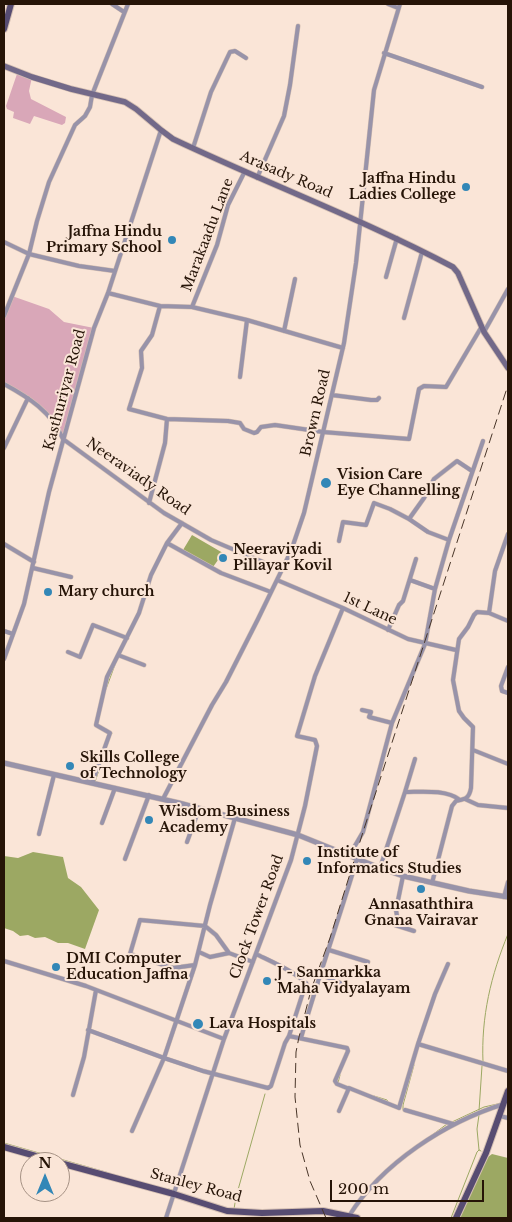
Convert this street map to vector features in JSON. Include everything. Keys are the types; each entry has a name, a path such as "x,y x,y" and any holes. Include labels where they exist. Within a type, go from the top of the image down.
{"main road":[{"path":"4,29 11,4"},
{"name":"Arasady Road","path":"4,66 32,78 125,102 141,112 160,130 193,148 257,178 360,220 454,267 483,329 508,368"},
{"path":"456,1218 485,1155 506,1102 508,1091"},
{"name":"Stanley Road","path":"4,1147 22,1152"},
{"name":"Stanley Road","path":"70,1165 234,1212 323,1212 357,1218"}],"street":[{"path":"112,4 124,12"},
{"path":"4,316 29,254 49,182 75,125 85,116 90,107 92,95 128,4"},
{"path":"388,4 399,6"},
{"name":"Brown Road","path":"163,798 226,682 282,570 291,551 304,513 343,348 356,263 374,90 399,6"},
{"path":"257,178 284,116 298,26"},
{"path":"193,148 211,92 230,52 235,51 246,58"},
{"path":"384,54 482,87"},
{"name":"Kasthuriyar Road","path":"4,659 24,604 63,439 94,328 108,293 160,130"},
{"name":"Marakaadu Lane","path":"192,307 217,245 228,205 244,171"},
{"path":"386,277 397,238"},
{"path":"4,242 29,254 79,266 115,271"},
{"path":"404,318 422,252"},
{"path":"284,331 295,279"},
{"path":"160,306 152,335 141,351 142,368 129,409 167,419 240,423 244,428 254,433 260,428 275,425 323,432 409,439 418,389 424,386 446,387 508,289"},
{"path":"108,293 160,306 192,307 247,320 343,348"},
{"path":"240,377 247,320"},
{"path":"4,384 43,409 58,428 63,439"},
{"path":"332,395 371,400 379,398"},
{"path":"4,448 28,398"},
{"path":"149,503 165,443 167,419"},
{"name":"Neeraviady Road","path":"63,439 149,503 182,523 234,551 282,570"},
{"path":"349,856 363,832 392,723 425,644 435,589 482,441"},
{"path":"409,519 424,498 434,479 457,461 472,471"},
{"path":"339,541 343,522 366,526 374,503 409,519 428,532 449,540"},
{"path":"93,780 110,733 96,725 107,677 139,613 151,575 167,543 182,523"},
{"path":"489,613 495,571 508,534"},
{"path":"167,543 221,573 271,592"},
{"path":"4,544 34,562"},
{"path":"388,630 402,601 416,559"},
{"path":"33,568 71,577"},
{"name":"1st Lane","path":"277,580 343,608 408,639 456,650"},
{"path":"410,580 435,589"},
{"name":"Clock Tower Road","path":"166,1218 201,1115 224,1039 280,891 298,835 317,746 316,740 297,736 315,676 343,608"},
{"path":"432,882 452,806 456,801 465,799 470,794 473,727 459,711 453,680 459,639 474,615 478,612 489,613 508,621"},
{"path":"68,652 80,657 93,625 127,638"},
{"path":"4,631 13,634"},
{"path":"118,655 144,666"},
{"path":"508,667 501,686 502,691 508,693"},
{"path":"362,710 371,712 369,717 392,723"},
{"path":"473,750 508,764"},
{"path":"380,868 416,759"},
{"path":"4,765 54,775 93,780 115,788 163,798 298,835 403,876 469,891 506,897 508,882"},
{"path":"39,834 54,775"},
{"path":"102,823 115,788"},
{"path":"405,792 450,795 460,800"},
{"path":"124,859 149,795"},
{"path":"465,799 478,805 508,808"},
{"path":"187,842 198,809"},
{"path":"132,1131 164,1058 195,965 235,818"},
{"path":"301,1038 357,859"},
{"path":"403,876 395,925 414,931"},
{"path":"195,965 174,968 130,954 140,920 205,926 216,934 229,953"},
{"path":"329,950 368,962"},
{"path":"199,952 210,957 229,953 253,962"},
{"path":"256,954 306,983 312,990 313,996"},
{"path":"4,961 96,990 224,1039"},
{"path":"340,1111 349,1088 399,1108 435,994 448,964"},
{"path":"324,976 352,988 377,992"},
{"path":"88,1030 213,1074 269,1088 304,995 306,983"},
{"path":"73,1095 84,1057 96,990"},
{"path":"289,1036 347,1048 348,1051 335,1081 336,1084 347,1088"},
{"path":"418,1044 508,1071"},
{"path":"349,1216 360,1200 388,1171 421,1145 453,1124 480,1111 506,1102"},
{"path":"405,1110 453,1124"},
{"path":"500,1116 508,1118"}],"shaded area":[{"path":"18,71 32,77 29,91 31,99 66,117 65,123 62,125 34,116 30,124 13,118 14,112 7,109 6,106"},
{"path":"12,296 49,309 64,322 94,328 63,439 43,409 4,384 4,316"},
{"path":"192,535 223,553 213,567 183,550"},
{"path":"33,852 63,857 68,878 81,887 99,910 85,949 68,943 58,943 45,937 20,936 4,928 4,856 18,858"},
{"path":"492,1154 508,1158 508,1218 459,1218 488,1157"}],"waterway":[{"path":"106,689 116,662"},
{"path":"106,729 112,733"},
{"path":"95,782 100,767"},
{"path":"483,1062 488,996 508,934"},
{"path":"403,1110 414,1065"},
{"path":"479,1111 482,1066"},
{"path":"338,1083 340,1075"},
{"path":"234,1209 265,1094"},
{"path":"374,1096 388,1102"},
{"path":"452,1122 484,1107 502,1103"},
{"path":"479,1115 477,1129 479,1150 481,1151"},
{"path":"428,1138 447,1124"},
{"path":"4,1143 109,1173"},
{"path":"451,1218 479,1150"},
{"path":"168,1189 173,1190"}],"railway":[{"path":"326,1218 310,1181 300,1145 295,1097 296,1052 299,1037 311,990 330,938 508,385"}],"place":[{"name":"Jaffna Hindu Ladies College","path":"466,187"},
{"name":"Jaffna Hindu Primary School","path":"172,240"},
{"name":"Vision Care Eye Channelling","path":"326,483"},
{"name":"Neeraviyadi Pillayar Kovil","path":"223,558"},
{"name":"Mary church","path":"48,592"},
{"name":"Skills College of Technology","path":"70,766"},
{"name":"Wisdom Business Academy","path":"149,820"},
{"name":"Institute of Informatics Studies","path":"307,861"},
{"name":"Annasaththira Gnana Vairavar","path":"421,889"},
{"name":"DMI Computer Education Jaffna","path":"56,967"},
{"name":"J - Sanmarkka Maha Vidyalayam","path":"267,981"},
{"name":"Lava Hospitals","path":"198,1024"}]}
